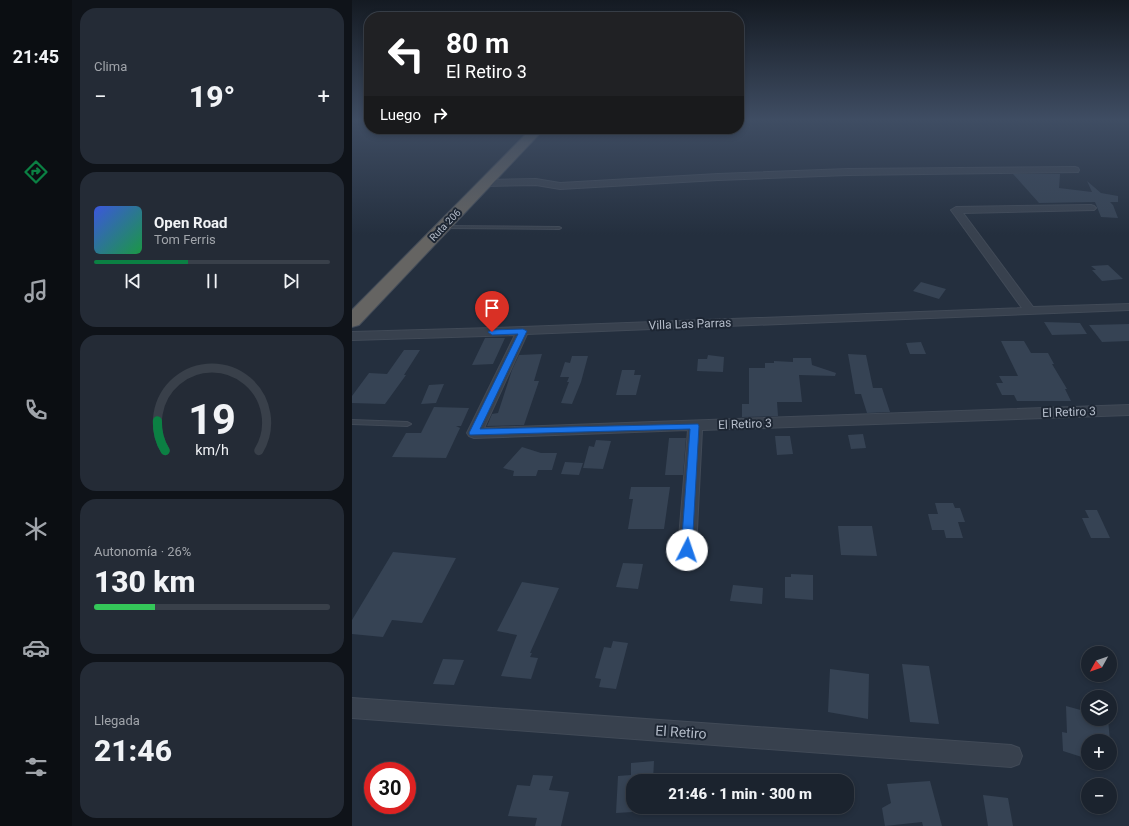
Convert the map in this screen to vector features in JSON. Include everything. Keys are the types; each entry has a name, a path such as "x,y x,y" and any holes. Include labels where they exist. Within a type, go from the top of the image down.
{"highway":[{"name":"Ruta 206","path":"352,321 509,159"}],"street":[{"path":"485,183 536,182 560,186 718,176 848,172 1075,170"},
{"path":"1029,310 956,210 1090,208"},
{"name":"Villa Las Parras","path":"352,336 523,331 1129,307"},
{"name":"El Retiro 3","path":"523,331 474,433 1129,410"},
{"path":"687,550 695,426"},
{"name":"El Retiro","path":"352,708 1011,756"}],"lane":[{"path":"443,227 559,228"},
{"path":"352,422 407,424"}],"building":[{"path":"1013,174 1060,174 1059,188 1092,192 1087,181 1101,193 1118,196 1118,202 1110,202 1113,205 1118,218 1101,217 1095,202 1039,203"},
{"path":"1108,265 1123,279 1102,281 1092,270 1096,270 1091,266"},
{"path":"921,282 946,289 939,299 913,291"},
{"path":"1044,322 1080,323 1087,334 1052,335"},
{"path":"1129,324 1129,341 1102,342 1089,325"},
{"path":"485,338 505,338 493,364 472,365"},
{"path":"1001,341 1024,341 1031,353 1048,353 1054,364 1052,364 1067,389 1065,389 1071,401 1017,401 1014,395 1002,395 996,383 1003,383 999,376 1018,376"},
{"path":"921,342 926,354 910,354 906,343"},
{"path":"404,350 420,350 404,375 406,375 385,404 352,403 352,396 369,373 387,374"},
{"path":"542,354 534,381 539,381 524,425 487,426 492,414 498,413 512,370 519,355"},
{"path":"848,354 866,355 873,388 882,388 890,412 867,413 861,394 855,394"},
{"path":"708,355 724,357 723,372 697,371 698,359 707,359"},
{"path":"572,356 588,356 581,382 572,404 561,403 569,382 567,382 569,377 560,377 565,362 570,363"},
{"path":"793,358 811,358 812,365 836,373 835,376 799,375 802,402 777,402 778,416 742,417 742,404 749,404 749,368 765,368 765,363 774,363 774,361 793,362"},
{"path":"622,370 635,370 634,375 641,375 636,395 616,395"},
{"path":"444,384 436,403 421,404 429,385"},
{"path":"434,407 469,408 461,426 456,426 460,428 446,458 392,457 406,433 421,433"},
{"path":"863,434 866,448 851,449 848,435"},
{"path":"775,436 790,436 793,454 777,455"},
{"path":"669,438 686,438 683,475 665,475"},
{"path":"596,440 611,441 603,469 583,468 589,446 594,447"},
{"path":"522,447 541,453 557,453 552,470 538,470 536,476 513,476 514,471 503,468"},
{"path":"565,462 583,463 579,475 561,474"},
{"path":"631,487 670,487 664,529 628,529 633,499 629,499"},
{"path":"935,503 953,503 955,508 960,508 965,522 958,522 963,538 946,538 944,530 932,530 928,514 938,514"},
{"path":"1085,510 1097,510 1110,538 1091,538 1082,518 1089,518"},
{"path":"838,526 872,526 877,556 841,555"},
{"path":"393,552 456,558 422,623 392,620 383,637 352,634 352,620"},
{"path":"623,563 643,564 638,589 616,587"},
{"path":"791,574 813,575 813,600 785,598 785,577 791,577"},
{"path":"522,582 559,588 530,653 532,653 530,657 538,658 531,679 501,676 517,635 497,631"},
{"path":"733,585 763,588 762,604 730,601"},
{"path":"613,641 628,643 616,689 599,687 601,679 595,678 604,647 611,648"},
{"path":"443,659 464,660 454,685 433,684"},
{"path":"902,664 929,666 939,724 910,722"},
{"path":"830,669 869,674 868,719 828,712"},
{"path":"1066,706 1081,710 1081,726 1109,726 1109,734 1081,734 1081,757 1063,751 1062,732 1067,733"},
{"path":"654,761 653,774 631,774 631,763"},
{"path":"533,775 553,776 549,790 569,792 561,826 535,826 537,818 508,816 517,785 530,786"},
{"path":"626,775 626,812 616,813 618,776"},
{"path":"930,781 942,826 923,826 922,822 885,826 882,808 891,803 887,784"},
{"path":"983,795 1008,798 1013,826 988,826"}],"route":[{"path":"492,332 523,331 474,433 695,426 687,550"}]}
